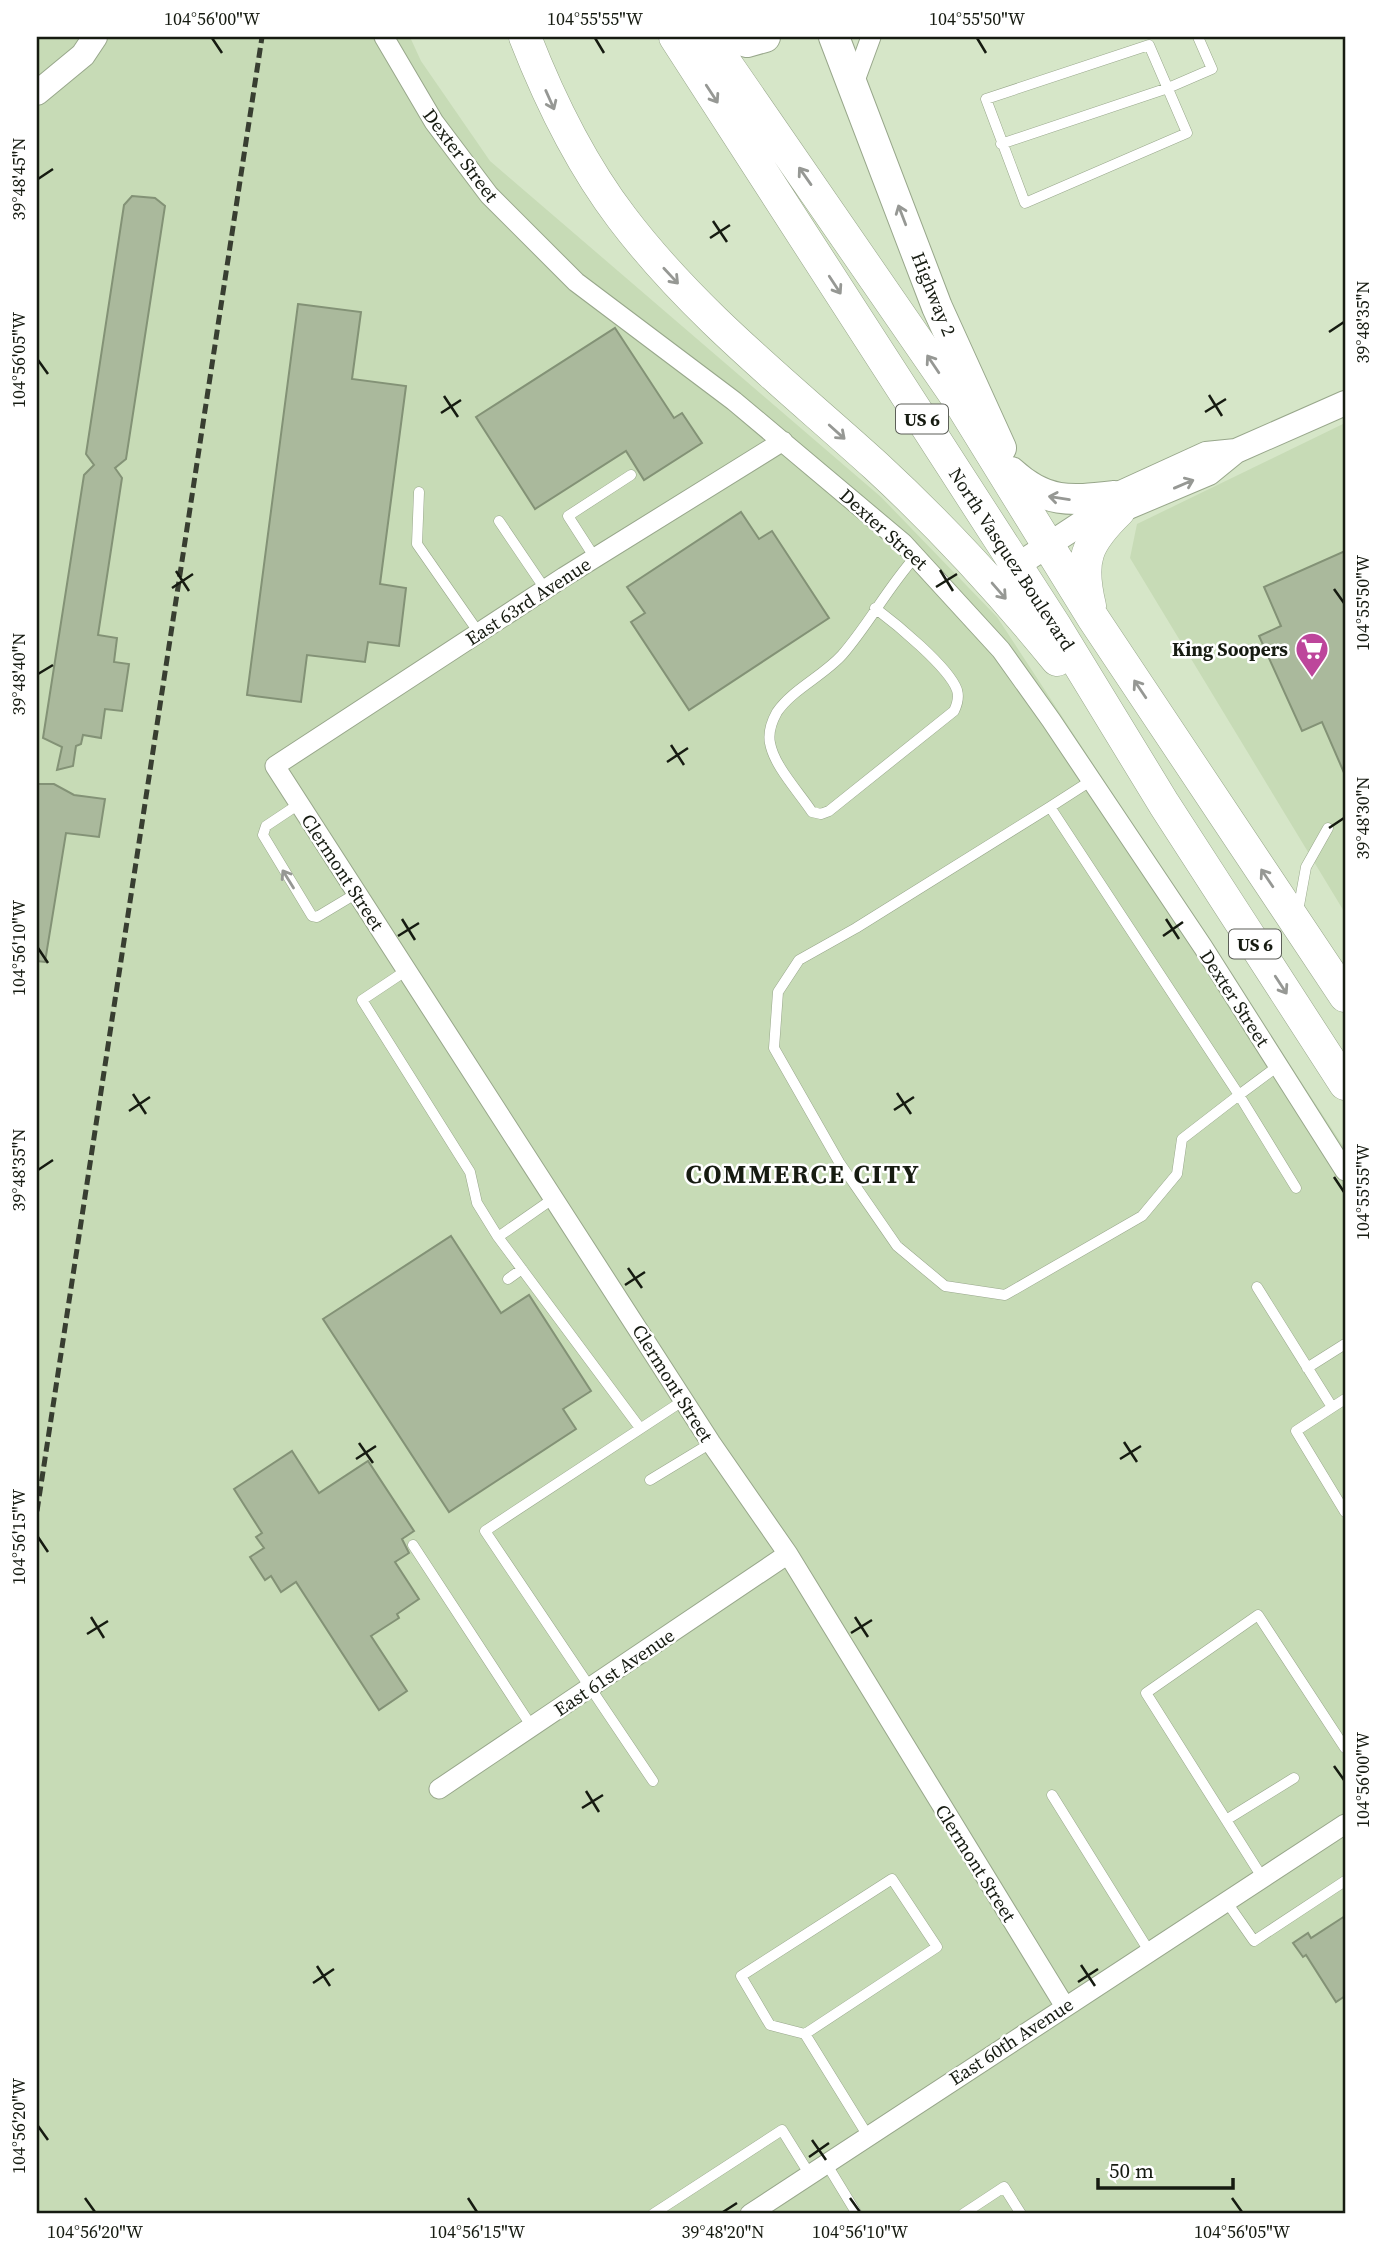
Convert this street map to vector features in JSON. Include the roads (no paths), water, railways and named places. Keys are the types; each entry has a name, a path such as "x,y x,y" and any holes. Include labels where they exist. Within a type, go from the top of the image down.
{"highway":[{"path":"524,37 555,110 592,176 635,235 730,336 914,502 994,584 1069,674 1164,804"},
{"name":"North Vasquez Boulevard","path":"675,37 1056,627 1164,804 1345,1084"},
{"name":"North Vasquez Boulevard","path":"708,37 959,401 1039,552 1093,618 1345,996"},
{"path":"1093,618 1084,572 1092,539 1110,506"}],"main road":[{"path":"728,37 747,42 766,37"},
{"name":"Highway 2","path":"834,37 937,307 1012,472 1039,552"},
{"path":"1012,472 1030,489 1048,497 1110,506"}],"street":[{"path":"39,91 83,55 95,37"},
{"name":"Dexter Street","path":"384,37 434,122 489,195 576,282 783,441 916,556 1001,650 1091,780 1345,1171"},
{"path":"853,86 871,37"},
{"path":"1039,552 1110,506 1209,473 1236,451 1345,403"},
{"name":"East 63rd Avenue","path":"275,766 545,589 783,441"},
{"name":"Clermont Street","path":"275,766 711,1443 788,1554 1064,2005"},
{"name":"East 61st Avenue","path":"439,1789 788,1554"},
{"name":"East 60th Avenue","path":"756,2213 1064,2005 1345,1824"}],"lane":[{"path":"1001,144 1168,88 1212,69 1198,37"},
{"path":"1149,45 1186,133 1025,202 1001,144 986,99 1149,45"},
{"path":"595,558 568,516 631,475"},
{"path":"419,492 417,544 479,633"},
{"path":"499,520 545,589"},
{"path":"875,608 915,641 951,681 957,691 957,703 954,711 829,811 821,814 812,812 776,759 770,743 771,725 779,710 839,658 863,630 875,608 916,556"},
{"path":"1091,780 856,929 799,960 778,992 775,1048 839,1162 897,1246 945,1286 1005,1295 1142,1216 1177,1174 1182,1139 1278,1066"},
{"path":"299,804 266,826 263,835 312,916 317,917 357,893"},
{"path":"1050,807 1239,1095 1296,1188"},
{"path":"1296,922 1306,867 1328,828"},
{"path":"407,970 362,1000 470,1172 477,1203 498,1237 640,1428"},
{"path":"498,1237 554,1197"},
{"path":"508,1279 522,1269"},
{"path":"1257,1287 1332,1407"},
{"path":"1307,1368 1345,1344"},
{"path":"1345,1399 1296,1431 1345,1513"},
{"path":"653,1781 485,1531 684,1400"},
{"path":"650,1480 711,1443"},
{"path":"413,1545 532,1727"},
{"path":"1262,1877 1146,1693 1258,1615 1345,1748"},
{"path":"1226,1821 1294,1778"},
{"path":"1052,1795 1149,1951"},
{"path":"805,2034 937,1947 892,1879 741,1976 770,2025 805,2034 868,2136"},
{"path":"1226,1901 1254,1941 1345,1881"},
{"path":"653,2214 782,2130 858,2214"},
{"path":"963,2214 1004,2187 1021,2214"}],"railway":[{"path":"37,1511 262,37"}],"place":[{"name":"King Soopers","path":"1312,679"}],"district":[{"name":"COMMERCE CITY","path":"803,1174"}]}
